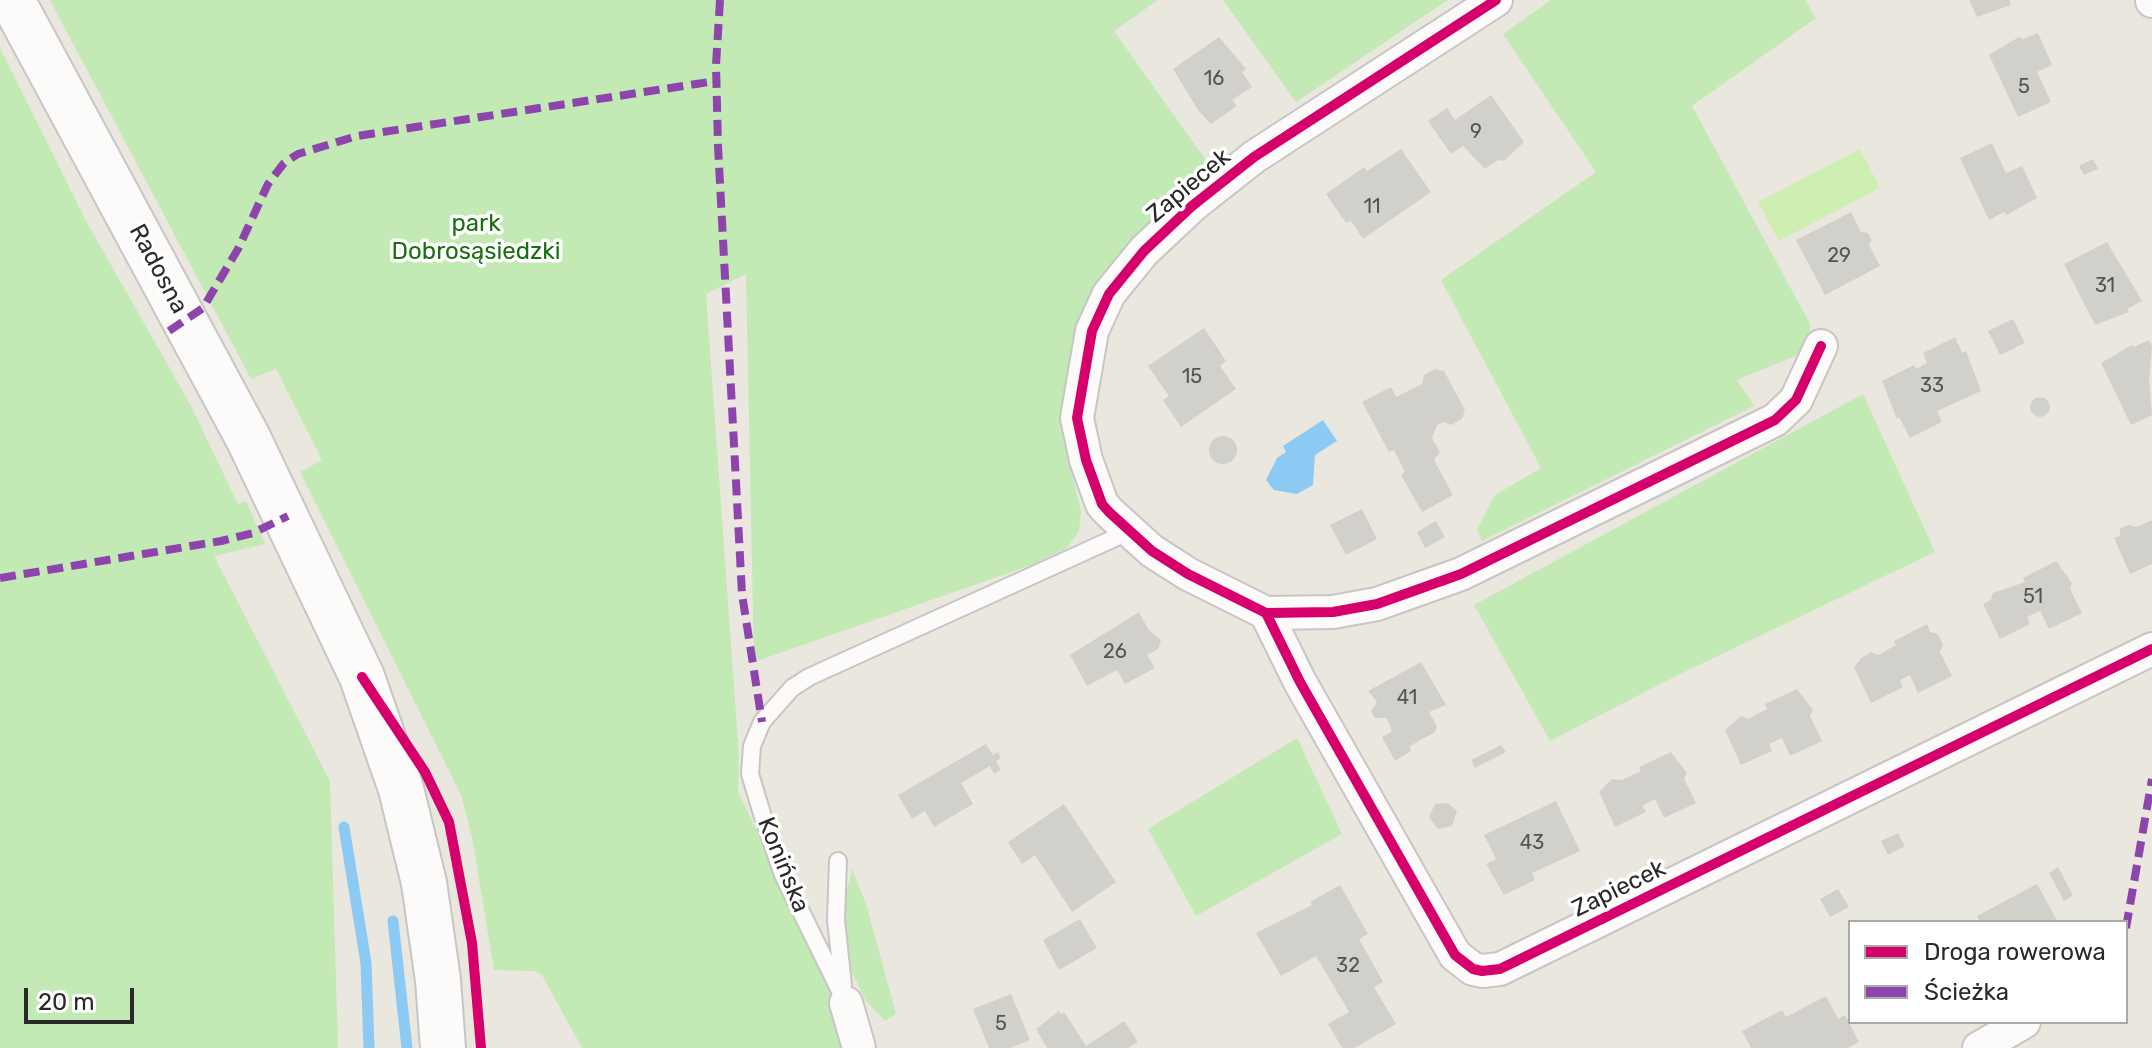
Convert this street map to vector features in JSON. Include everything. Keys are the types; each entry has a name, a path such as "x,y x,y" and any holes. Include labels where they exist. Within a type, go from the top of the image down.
{"main road":[{"name":"Radosna","path":"12,0 299,539 362,677 401,789 428,906 443,1048"}],"street":[{"name":"Zapiecek","path":"1496,0 1254,157 1192,206 1154,242 1109,294 1092,331 1077,418 1102,504 1128,532 1188,574 1266,613 1333,612 1377,604 1461,574 1775,420 1796,400 1821,346"},
{"name":"Zapiecek","path":"1266,613 1300,682 1455,955 1473,969 1482,971 1500,969 2152,649"},
{"name":"Konińska","path":"846,1003 859,1048"},
{"path":"1979,1048 2021,1024"}],"lane":[{"name":"Konińska","path":"846,1003 783,875 758,803 750,774 752,746 762,722 792,688 809,677 1128,532"},
{"name":"Konińska","path":"838,861 836,920 846,1003"}],"green space":[{"name":"park Dobrosąsiedzki","path":"50,0 1158,0 1114,31 1208,163 1099,283 1081,325 1064,391 1071,470 1081,512 1079,531 1067,548 1034,564 754,662 746,274 706,294 739,756 738,792 824,971 845,1026 846,1048 582,1048 542,975 533,971 494,970 472,837 461,795 300,472 322,460 276,369 251,379"},
{"path":"1223,0 1448,0 1296,102"},
{"path":"1551,0 1805,0 1816,18 1692,106 1810,324 1810,350 1737,380 1754,406 1482,541 1477,529 1495,495 1541,468 1441,280 1596,172 1503,34"},
{"path":"0,48 85,219 191,406 238,504 246,501 265,544 214,556 330,781 338,1048 0,1048"},
{"path":"1860,149 1880,188 1779,241 1758,202"},
{"path":"1863,394 1935,552 1678,675 1550,741 1474,605"},
{"path":"1297,738 1342,834 1196,916 1148,829"},
{"path":"852,869 866,904 896,1014 885,1021 866,1001 852,972 845,934 845,898"}],"water":[{"path":"1323,420 1337,441 1315,455 1313,485 1297,494 1274,490 1266,480 1277,458 1286,452 1283,446"}],"building":[{"path":"1969,0 2009,0 2011,5 1977,17"},
{"path":"2038,33 2052,65 2037,72 2051,102 2018,117 1989,55 2019,37 2023,39"},
{"path":"1219,37 1246,69 1242,72 1252,87 1232,100 1237,106 1211,124 1198,110 1173,69"},
{"path":"1491,95 1524,142 1504,161 1498,160 1485,169 1463,146 1451,154 1428,121 1447,108 1455,120"},
{"path":"1992,143 2006,173 2022,166 2037,198 2006,215 2004,212 1989,220 1960,158"},
{"path":"1401,149 1431,192 1363,239 1351,221 1346,223 1326,194 1364,167 1367,171"},
{"path":"2093,159 2098,169 2084,175 2079,166"},
{"path":"1851,212 1861,232 1868,233 1872,240 1869,245 1880,266 1825,295 1796,240"},
{"path":"2107,242 2142,301 2127,309 2129,312 2095,325 2064,264"},
{"path":"2013,319 2025,343 2000,355 1988,331"},
{"path":"1204,328 1226,361 1220,366 1236,389 1181,427 1163,400 1169,396 1148,366"},
{"path":"1955,337 1962,353 1966,351 1981,391 1937,411 1942,422 1910,438 1899,417 1897,419 1882,381 1914,365 1916,369 1927,363 1923,353"},
{"path":"2149,340 2152,347 2149,380 2152,415 2131,425 2101,363 2132,345 2134,347"},
{"path":"1435,369 1444,371 1465,410 1462,419 1451,425 1444,422 1437,425 1432,438 1440,452 1434,460 1453,495 1422,512 1401,475 1405,472 1394,450 1389,452 1362,402 1391,387 1396,397 1422,384 1424,375"},
{"path":"2040,397 2047,400 2050,407 2047,414 2040,417 2033,414 2030,407 2033,400"},
{"path":"1223,436 1233,440 1237,450 1233,460 1223,464 1213,460 1209,450 1213,440"},
{"path":"1362,509 1377,539 1346,555 1330,525"},
{"path":"2152,520 2152,564 2130,574 2114,538 2120,536 2120,528 2129,525 2137,527"},
{"path":"1436,521 1445,537 1425,548 1417,532"},
{"path":"2056,561 2072,583 2070,589 2082,613 2049,629 2040,611 2027,617 2030,624 2000,639 1983,604 1991,600 1993,593 2025,582 2023,578"},
{"path":"1139,612 1148,629 1161,640 1158,649 1147,655 1155,668 1125,684 1117,670 1087,686 1070,655"},
{"path":"1927,624 1930,632 1938,634 1943,645 1940,652 1952,676 1918,693 1910,675 1900,680 1903,687 1871,703 1854,667 1871,652 1878,655 1896,645 1894,641"},
{"path":"1421,662 1446,705 1429,712 1437,726 1435,732 1410,746 1411,751 1395,761 1382,737 1391,732 1391,727 1386,718 1375,718 1371,711 1377,702 1368,691"},
{"path":"1797,689 1813,710 1810,716 1822,741 1790,756 1782,738 1769,744 1772,751 1741,765 1725,730 1741,716 1748,719 1767,709 1765,704"},
{"path":"986,744 993,755 998,752 1001,758 996,761 1001,770 994,774 990,766 961,783 973,804 934,827 925,811 912,819 898,795"},
{"path":"1501,745 1506,752 1475,768 1471,760"},
{"path":"1671,752 1687,773 1684,779 1696,803 1664,818 1655,799 1642,806 1646,812 1615,827 1599,792 1612,779 1622,780 1641,771 1639,767"},
{"path":"1556,801 1580,851 1532,873 1535,880 1504,895 1486,864 1496,859 1484,835"},
{"path":"1448,803 1457,811 1452,826 1438,829 1429,817 1435,804"},
{"path":"1064,804 1116,882 1072,912 1035,855 1022,864 1008,842"},
{"path":"1898,833 1905,846 1888,855 1881,841"},
{"path":"2058,867 2073,895 2064,901 2049,873"},
{"path":"2037,884 2057,920 1979,920 1977,916"},
{"path":"1340,885 1368,934 1359,939 1383,982 1374,987 1396,1024 1354,1048 1342,1048 1328,1024 1349,1012 1316,956 1281,976 1256,933 1312,905 1310,902"},
{"path":"1838,889 1849,907 1830,917 1820,899"},
{"path":"1080,919 1097,948 1059,970 1043,940"},
{"path":"1011,994 1030,1040 1010,1048 989,1048 973,1009"},
{"path":"1826,996 1838,1019 1845,1015 1859,1042 1848,1048 1751,1048 1742,1031 1782,1010 1786,1017"},
{"path":"1059,1011 1061,1015 1064,1012 1086,1046 1124,1021 1138,1042 1128,1048 1047,1048 1036,1029"}],"waterway":[{"path":"344,827 366,963 369,1048"},
{"path":"393,921 407,1048"}],"marked path":[{"path":"720,0 716,65 718,146 742,594 762,722"},
{"path":"169,331 203,308 238,249 268,184 284,163 298,154 357,136 716,81"},
{"path":"0,578 221,541 253,533 288,516"},
{"path":"2127,920 2152,779"}],"cycle path":[{"path":"1496,0 1254,157 1192,206 1144,251 1109,294 1092,331 1077,418 1086,460 1102,504 1109,512 1152,551 1188,574 1266,613 1333,612 1377,604 1461,574 1775,420 1796,400 1821,346"},
{"path":"1266,613 1300,682 1455,955 1473,969 1482,971 1500,969 2152,649"},
{"path":"362,677 425,772 449,822 472,943 481,1048"}]}
